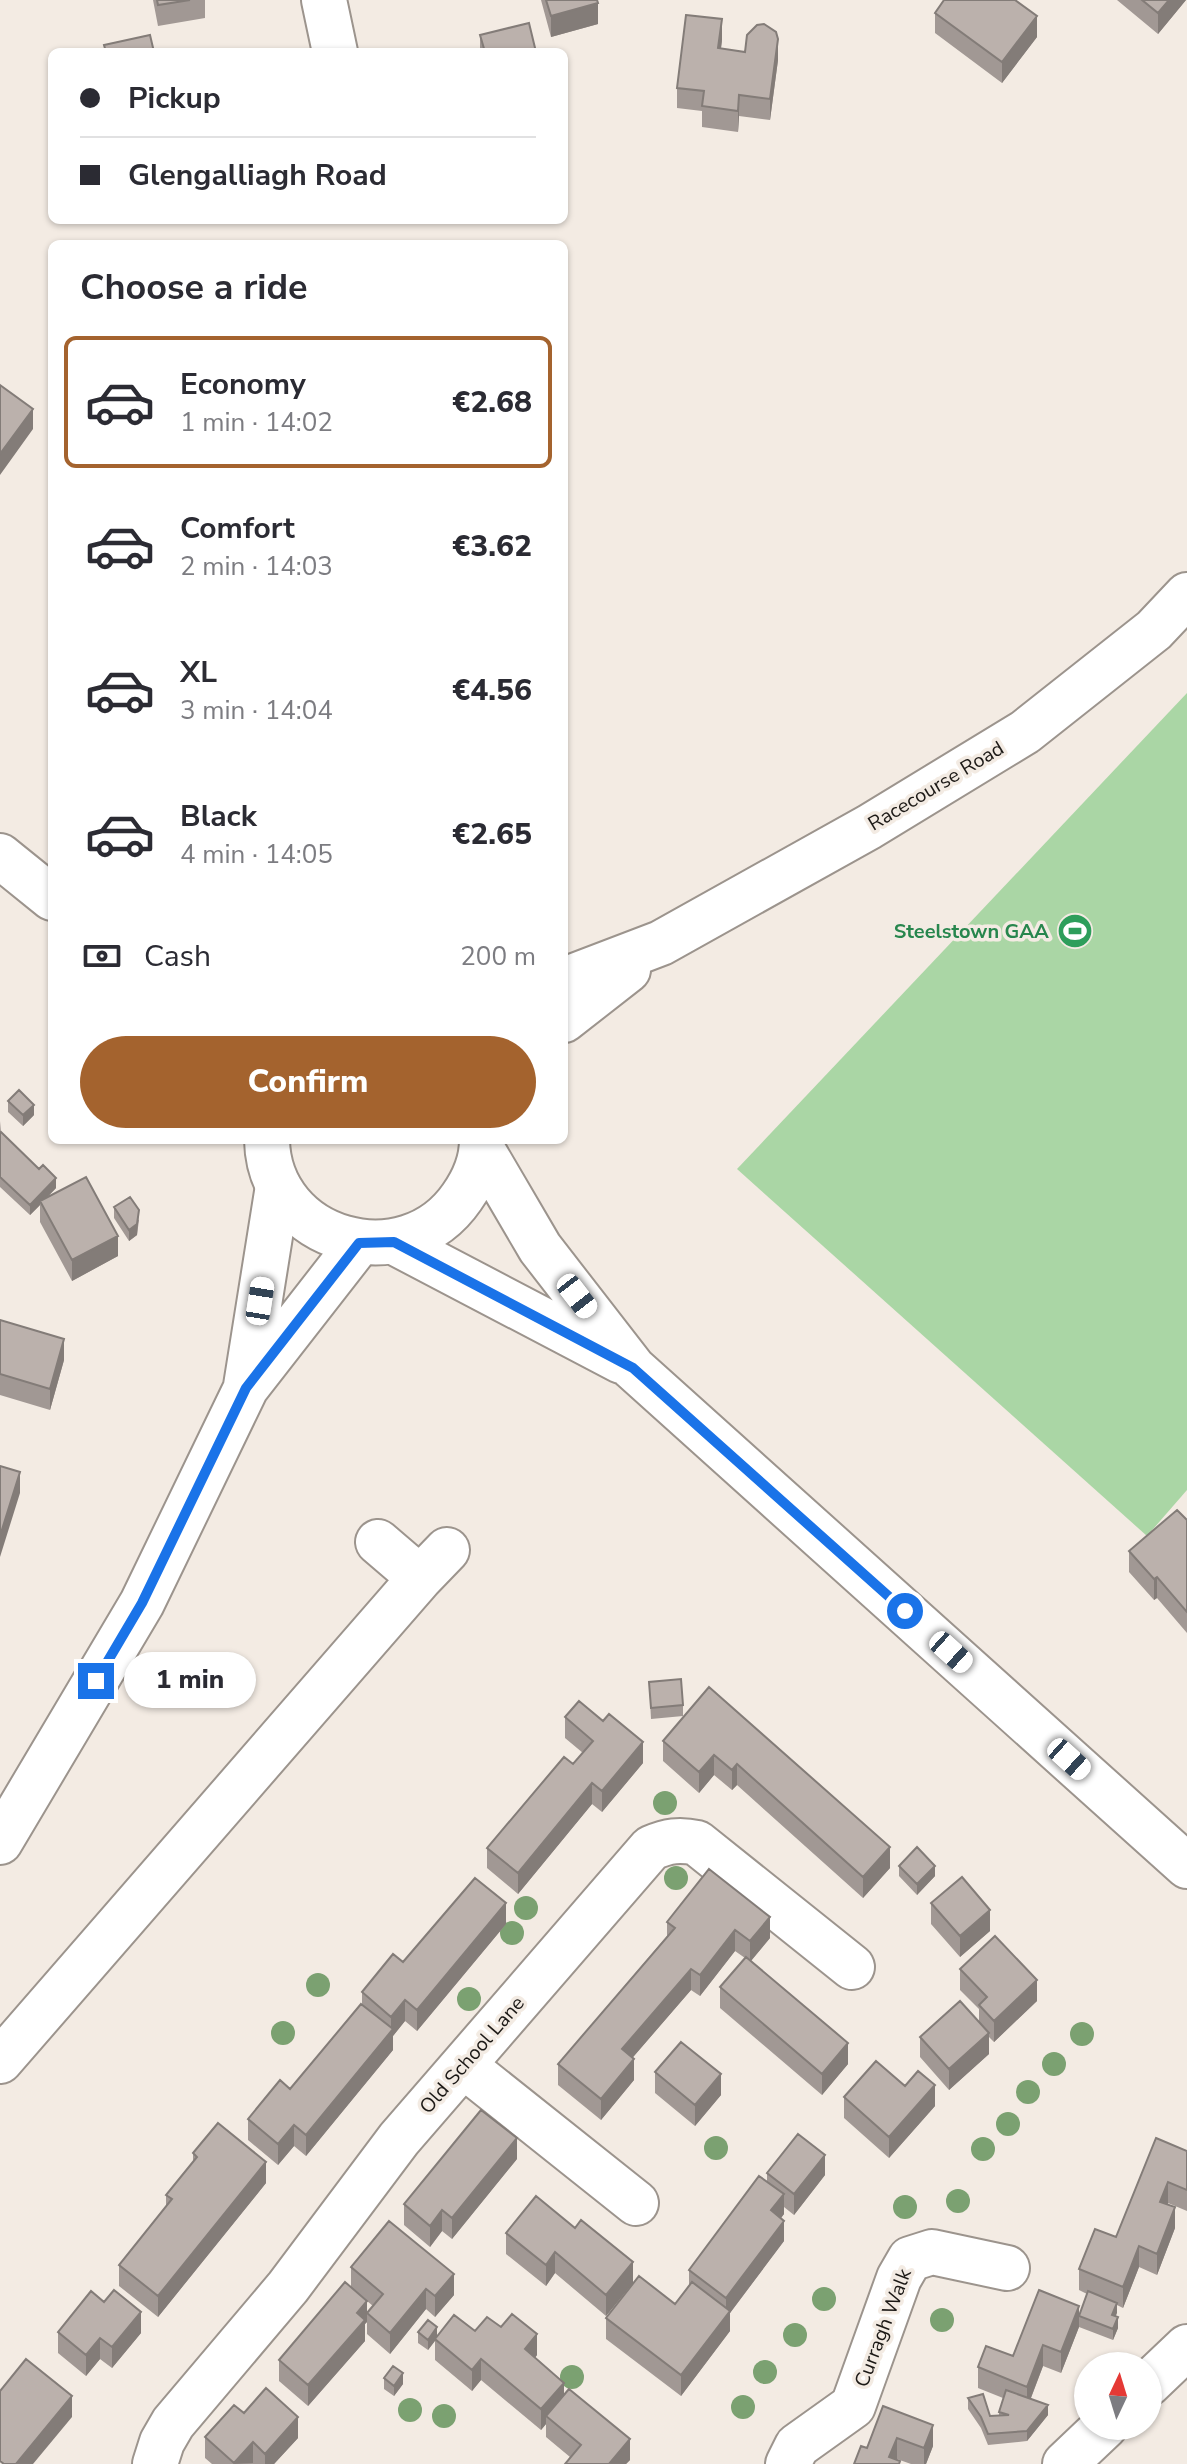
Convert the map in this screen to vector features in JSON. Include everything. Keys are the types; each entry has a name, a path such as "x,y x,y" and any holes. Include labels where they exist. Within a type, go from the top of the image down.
{"main road":[{"path":"324,0 334,48"},
{"name":"Racecourse Road","path":"568,978 661,943 869,827 1025,732 1154,630 1187,595"},
{"path":"0,856 48,895"},
{"name":"Racecourse Road","path":"568,1017 661,943"},
{"path":"0,1842 142,1603 246,1388 376,1243 426,1231 454,1210 473,1181 482,1144"},
{"path":"482,1144 540,1248 633,1368 1187,1866"},
{"path":"267,1155 298,1213 326,1233 376,1243 633,1368"},
{"path":"246,1388 267,1155"},
{"path":"0,2061 433,1564 378,1542"},
{"name":"Old School Lane","path":"155,2464 162,2442 173,2423 288,2287 399,2139 651,1848 682,1839 697,1843 852,1967"},
{"path":"464,2066 636,2203"},
{"name":"Curragh Walk","path":"788,2464 797,2446 853,2406 899,2278 910,2259 932,2252 1007,2268"},
{"path":"1162,2371 1187,2347"},
{"path":"1065,2464 1090,2440"}],"green space":[{"name":"Steelstown GAA","path":"1187,693 1187,1490 1147,1536 737,1169"}],"building":[{"path":"157,0 190,0 158,5"},
{"path":"546,0 597,0 598,3 551,16"},
{"path":"944,0 1015,0 1037,16 1002,62 935,13"},
{"path":"1142,0 1169,0 1158,13"},
{"path":"686,15 722,19 718,48 745,52 747,35 757,25 764,24 776,32 778,39 770,99 739,95 738,111 702,106 704,91 677,88"},
{"path":"529,23 535,48 484,48 480,35"},
{"path":"150,35 153,48 105,48 104,45"},
{"path":"0,385 33,409 0,454"},
{"path":"19,1090 34,1105 23,1115 8,1101"},
{"path":"1,1132 39,1169 43,1165 56,1178 30,1205 0,1177"},
{"path":"86,1177 118,1236 72,1260 40,1201"},
{"path":"130,1197 139,1210 137,1224 129,1230 114,1207"},
{"path":"0,1320 64,1339 50,1389 0,1374"},
{"path":"0,1466 20,1472 0,1536"},
{"path":"1177,1510 1187,1520 1187,1612 1129,1551"},
{"path":"681,1679 683,1705 651,1708 649,1682"},
{"path":"709,1687 890,1847 863,1877 737,1764 732,1770 714,1755 699,1772 663,1741"},
{"path":"579,1701 603,1721 609,1714 643,1742 602,1791 592,1783 518,1873 487,1848 564,1757 573,1764 593,1741 565,1717"},
{"path":"917,1847 935,1866 917,1884 899,1866"},
{"path":"709,1869 770,1917 750,1941 735,1930 700,1975 691,1969 622,2049 634,2059 601,2099 558,2064 675,1928 667,1922"},
{"path":"962,1877 990,1910 960,1936 931,1903"},
{"path":"475,1878 506,1903 417,2010 405,2000 391,2017 362,1992 393,1954 403,1962"},
{"path":"995,1936 1037,1980 994,2021 979,2005 987,1997 960,1969"},
{"path":"746,1957 848,2043 822,2074 720,1987"},
{"path":"960,2001 989,2033 949,2069 920,2037"},
{"path":"361,2004 393,2029 306,2135 294,2125 278,2144 248,2119 280,2080 290,2089"},
{"path":"681,2042 721,2074 695,2105 655,2072"},
{"path":"876,2061 905,2086 918,2071 935,2085 889,2137 844,2097"},
{"path":"481,2110 517,2138 452,2218 442,2210 430,2226 404,2204"},
{"path":"218,2123 266,2162 158,2296 119,2265 172,2199 166,2195 197,2157 193,2153"},
{"path":"798,2134 825,2155 794,2194 767,2173"},
{"path":"1156,2138 1187,2151 1187,2190 1168,2182 1160,2202 1175,2207 1157,2254 1139,2246 1123,2287 1079,2269 1095,2229 1116,2237"},
{"path":"759,2176 784,2194 771,2210 784,2221 726,2298 689,2270"},
{"path":"536,2196 575,2228 581,2220 633,2262 606,2295 555,2252 546,2265 506,2233"},
{"path":"389,2221 454,2274 435,2296 426,2289 390,2333 367,2313 383,2294 351,2267"},
{"path":"639,2276 675,2304 692,2282 730,2311 681,2375 606,2318"},
{"path":"345,2282 367,2301 357,2313 365,2320 308,2385 279,2360"},
{"path":"114,2290 141,2312 112,2347 100,2338 86,2355 58,2332 91,2291 104,2302"},
{"path":"1039,2290 1079,2306 1061,2352 1043,2345 1027,2387 978,2367 986,2346 1013,2356"},
{"path":"1088,2291 1117,2303 1112,2315 1118,2317 1113,2329 1079,2316"},
{"path":"512,2314 537,2334 525,2349 564,2383 541,2409 481,2359 472,2370 435,2339 454,2315 475,2331 487,2317 501,2327"},
{"path":"428,2320 437,2327 428,2340 418,2332"},
{"path":"26,2359 72,2396 16,2464 4,2464 0,2461 0,2391"},
{"path":"393,2366 403,2373 394,2386 384,2378"},
{"path":"266,2388 298,2417 265,2454 253,2442 234,2463 205,2437 234,2405 244,2413"},
{"path":"569,2389 630,2439 609,2464 565,2464 581,2445 546,2416"},
{"path":"1006,2390 1048,2405 1027,2431 988,2434 968,2398 983,2394 990,2416 1009,2415 999,2412"},
{"path":"883,2406 933,2425 924,2448 897,2438 889,2457 900,2461 899,2464 854,2464 861,2446 867,2448"}],"place":[{"name":"Steelstown GAA","path":"1075,931"}],"route":[{"path":"96,1681 142,1603 235,1406 359,1243 394,1242 633,1368 905,1611"}]}
